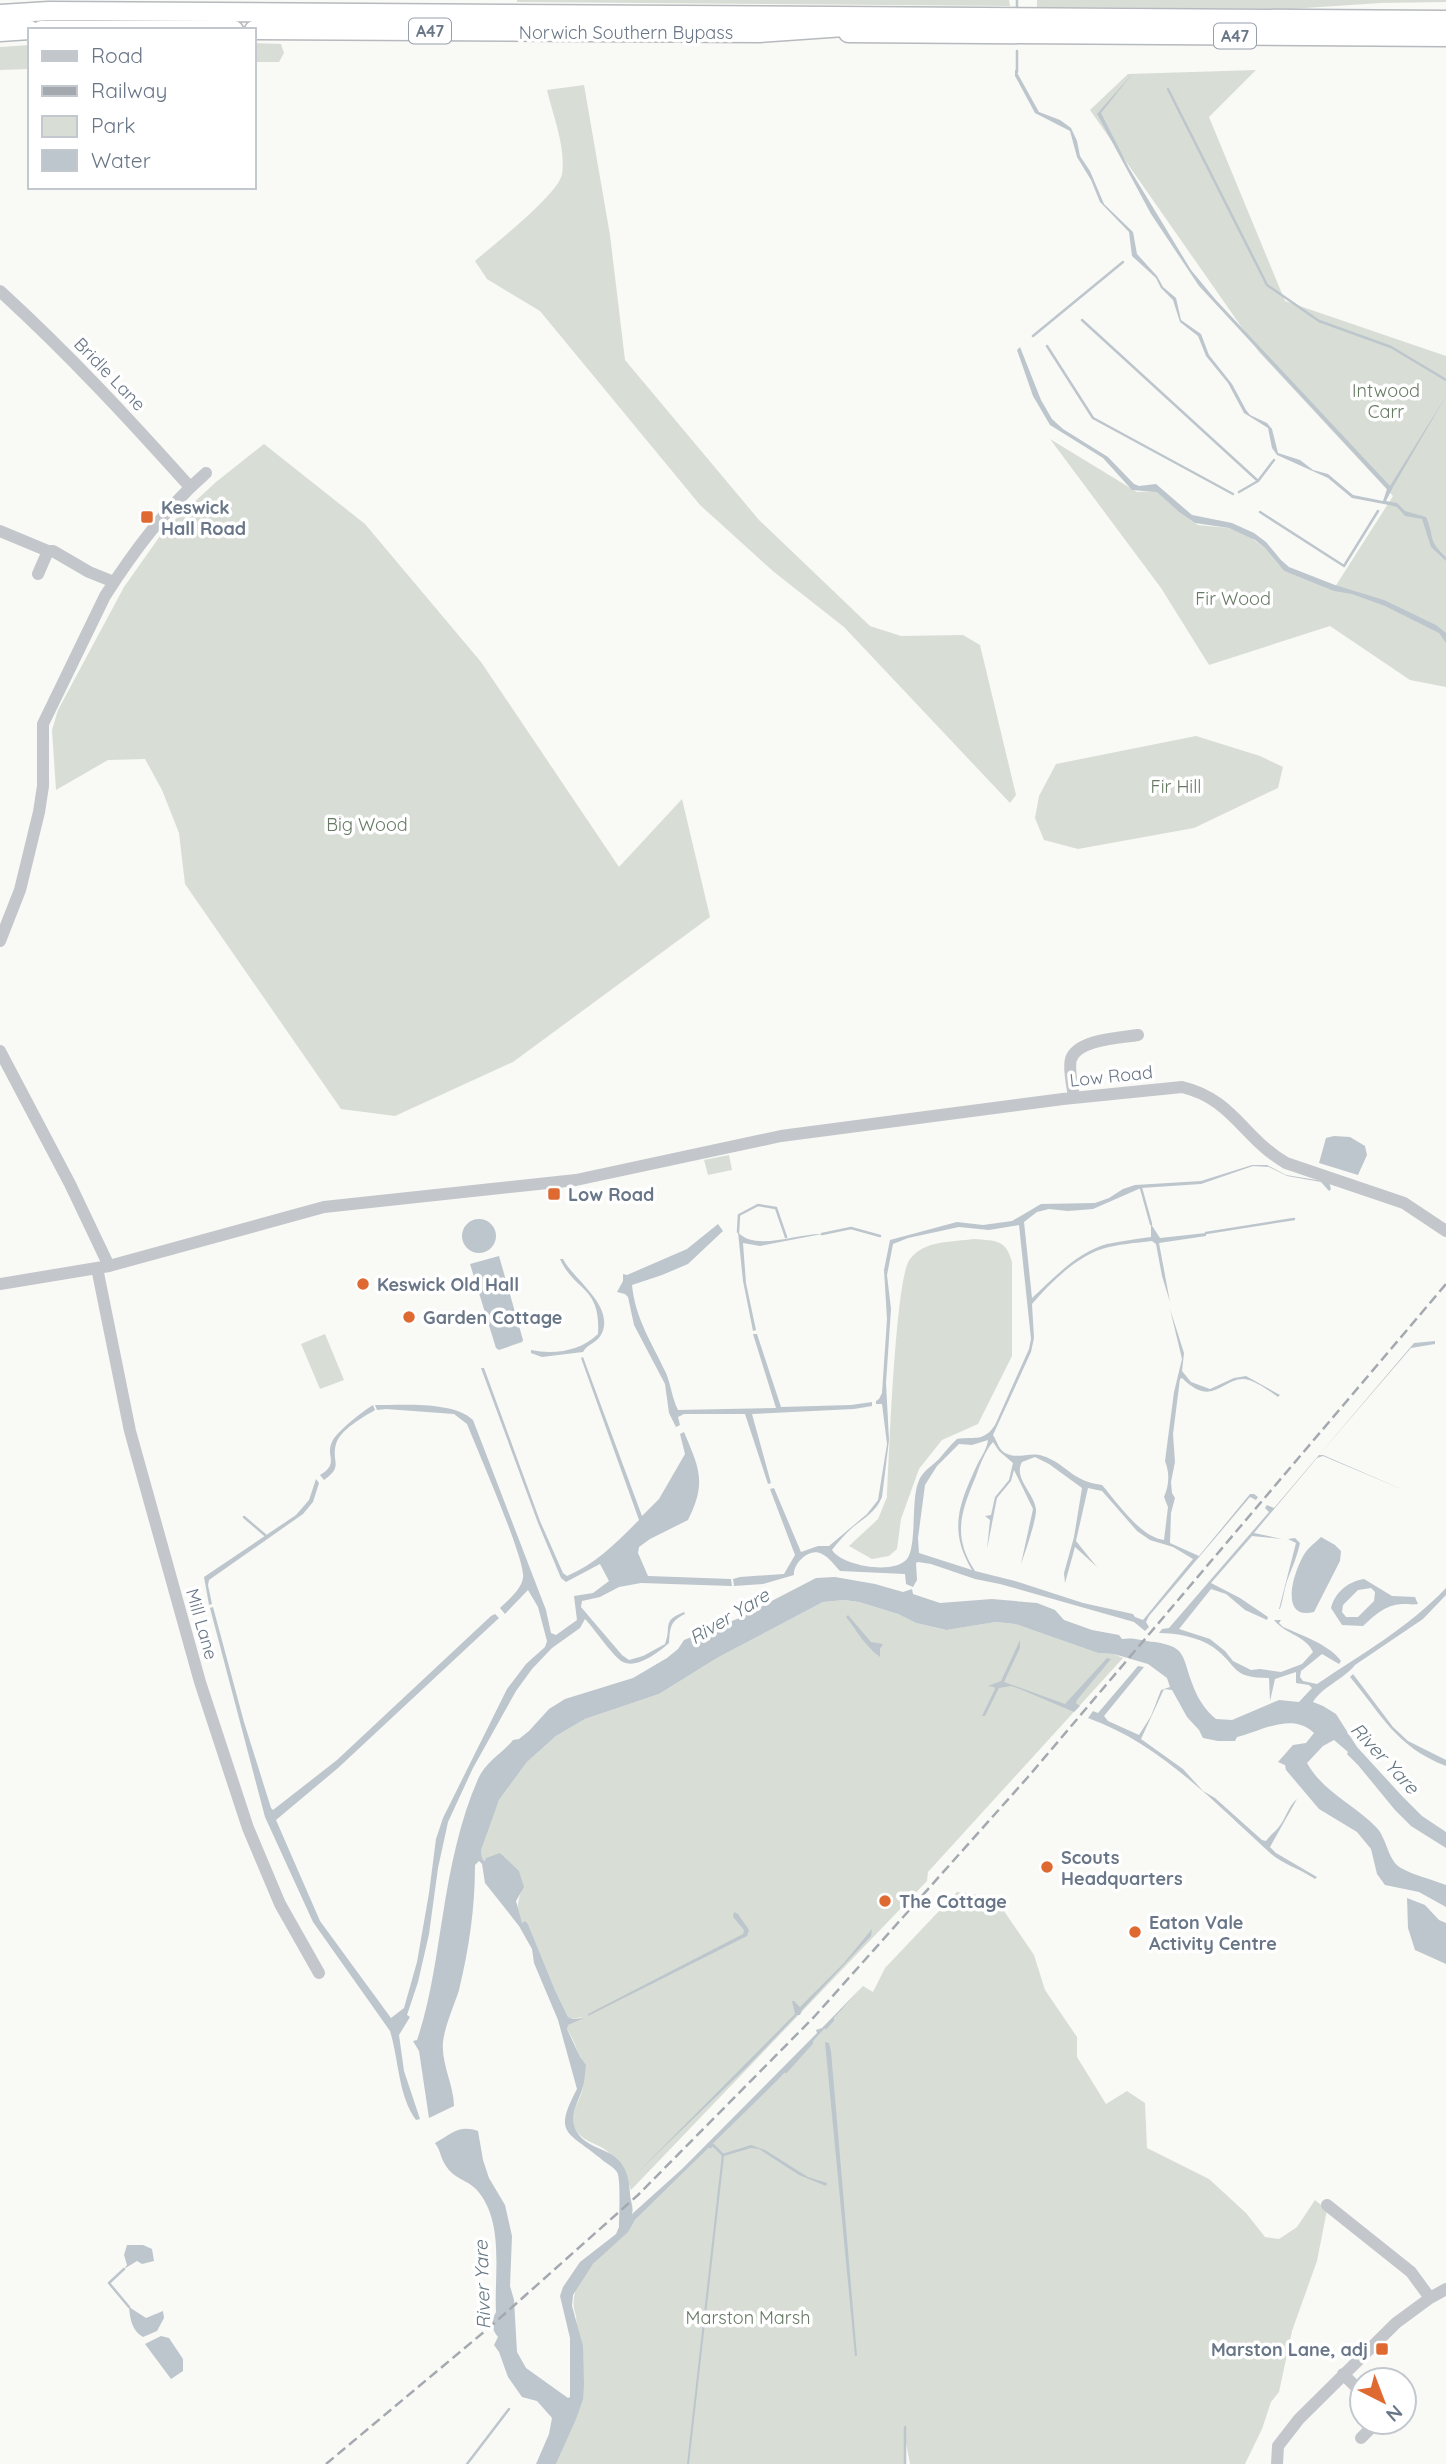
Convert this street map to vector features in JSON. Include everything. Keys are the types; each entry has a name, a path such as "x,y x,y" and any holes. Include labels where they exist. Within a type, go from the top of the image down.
{"highway":[{"name":"Norwich Southern Bypass","path":"0,14 48,11 1013,24 1446,20"},
{"name":"Norwich Southern Bypass","path":"256,30 759,33 1013,24"},
{"name":"A47","path":"1013,24 1446,37"},
{"path":"0,32 28,30"}],"street":[{"name":"Bridle Lane","path":"0,291 52,338 110,397 190,487"},
{"path":"0,941 20,890 39,812 43,786 43,724 114,582 152,528 190,487 206,474"},
{"path":"0,531 53,551 89,572 114,582"},
{"path":"38,574 48,551"},
{"path":"1074,1098 1071,1059 1077,1049 1086,1044 1138,1035"},
{"name":"Mill Lane","path":"0,1051 70,1184 103,1267 130,1431 200,1682 248,1828 280,1903 319,1973"},
{"name":"Low Road","path":"0,1284 103,1267 324,1207 576,1180 781,1136 1074,1098 1182,1087 1197,1091 1221,1104 1254,1139 1286,1163 1404,1203 1446,1231"},
{"path":"1327,2206 1411,2272 1430,2298"},
{"path":"1277,2464 1278,2446 1299,2419 1396,2323 1446,2289"},
{"path":"1343,2374 1348,2379"}],"green space":[{"path":"1009,0 1010,6 517,2"},
{"path":"1037,0 1446,2 1290,9 1037,7"},
{"path":"256,43 281,44 284,53 279,62 256,62"},
{"path":"28,45 28,69 0,70 0,47"},
{"name":"Intwood Carr","path":"1256,70 1209,117 1285,301 1446,356 1446,687 1410,680 1330,626 1209,665 1161,588 1050,439 1137,492 1157,491 1179,512 1198,525 1229,528 1250,537 1265,548 1284,571 1333,590 1393,496 1259,352 1090,110 1128,74"},
{"path":"584,85 610,235 625,360 759,520 870,626 901,636 963,635 980,645 1016,795 1010,803 844,627 774,572 700,505 540,311 487,279 475,261 538,206 558,183 562,174 562,153 547,90"},
{"name":"Big Wood","path":"264,444 365,524 481,662 619,867 682,799 710,917 513,1062 395,1116 341,1109 185,884 179,833 162,790 145,759 108,760 56,790 52,730 58,710 124,587 165,529 216,482"},
{"name":"Fir Hill","path":"1196,736 1260,756 1283,767 1278,788 1194,828 1078,849 1044,840 1035,818 1039,796 1056,764"},
{"path":"729,1155 732,1170 708,1175 704,1160"},
{"path":"974,1239 999,1243 1010,1254 1012,1356 978,1424 942,1440 919,1469 901,1519 897,1549 889,1556 872,1559 849,1546 878,1519 887,1497 897,1333 905,1273 910,1259 923,1248 939,1243"},
{"path":"325,1334 344,1380 320,1389 301,1344"},
{"path":"823,1602 859,1602 898,1614 916,1623 945,1630 996,1622 1015,1624 1098,1653 1114,1654 1123,1658 928,1872 927,1881 631,2190 612,2156 582,2137 575,2128 573,2117 583,2079 579,2056 567,2025 583,2017 568,2017 528,1924 522,1923 518,1913 521,1890 482,1858 483,1840 499,1800 527,1762 556,1736 585,1719 659,1694 717,1658"},
{"name":"Marston Marsh","path":"957,1892 985,1896 1004,1911 1034,1955 1045,1990 1077,2037 1077,2057 1106,2104 1127,2091 1145,2103 1147,2148 1209,2179 1246,2213 1265,2237 1279,2239 1297,2227 1315,2200 1327,2210 1317,2261 1292,2331 1279,2392 1271,2402 1262,2429 1245,2464 910,2464 905,2438 905,2464 556,2464 583,2400 574,2301 576,2288 584,2276 635,2220 779,2079 863,1986 873,1992 885,1968"}],"water":[{"path":"1015,69 1039,112 1060,120 1071,128 1080,156 1090,171 1104,204 1133,232 1137,254 1157,276 1163,287 1176,298 1181,320 1201,334 1209,355 1232,384 1246,410 1272,429 1278,453 1300,460 1313,470 1328,474 1353,495 1383,501 1387,489 1199,286 1151,214 1097,114 1133,73 1101,113 1129,168 1191,270 1390,486 1446,396 1386,501 1397,503 1405,511 1426,517 1434,542 1446,557 1446,561 1431,547 1422,519 1405,516 1397,507 1352,498 1328,478 1277,455 1272,448 1268,428 1244,413 1228,383 1206,356 1198,336 1180,322 1173,300 1161,288 1156,278 1132,256 1129,232 1100,202 1077,157 1070,131 1035,113 1015,76"},
{"path":"1020,347 1041,400 1052,419 1108,457 1134,484 1156,484 1192,515 1232,523 1254,533 1289,567 1384,600 1436,625 1446,633 1446,643 1439,633 1385,606 1352,594 1334,591 1284,571 1255,540 1229,528 1195,523 1157,492 1132,490 1103,458 1050,425 1033,396 1017,350"},
{"path":"1350,1137 1365,1146 1367,1155 1358,1175 1319,1163 1326,1138"},
{"path":"1252,1165 1267,1165 1286,1175 1329,1182 1331,1189 1329,1191 1321,1182 1287,1176 1269,1167 1253,1166 1201,1184 1141,1188 1093,1209 1049,1209 1037,1212 1024,1222 1032,1298 1066,1266 1086,1253 1107,1244 1151,1237 1151,1224 1160,1238 1206,1233 1206,1236 1159,1243 1170,1302 1156,1244 1152,1241 1121,1245 1092,1253 1055,1280 1032,1304 1034,1338 1031,1352 993,1435 1005,1453 1015,1456 1043,1456 1083,1480 1102,1485 1138,1526 1146,1533 1164,1540 1168,1507 1164,1497 1168,1479 1165,1461 1174,1392 1182,1359 1170,1309 1184,1353 1182,1371 1191,1382 1210,1389 1234,1378 1246,1376 1280,1395 1278,1397 1249,1380 1240,1379 1218,1389 1203,1391 1180,1379 1173,1434 1175,1462 1171,1482 1175,1498 1171,1513 1170,1543 1199,1556 1250,1494 1258,1497 1256,1500 1250,1497 1149,1616 1146,1622 1149,1627 1145,1631 1134,1622 918,1562 917,1580 913,1587 906,1584 905,1574 840,1571 827,1557 817,1552 803,1557 794,1570 794,1575 763,1584 734,1586 733,1579 740,1577 784,1574 795,1555 770,1489 774,1488 801,1552 818,1546 829,1546 867,1514 878,1500 887,1444 882,1404 876,1404 876,1401 882,1393 887,1319 884,1270 890,1240 957,1222 983,1225 1012,1221 1041,1204 1095,1203 1135,1185 1201,1181","holes":["1019,1225 1031,1339 995,1425 982,1437 957,1439 922,1475 916,1491 912,1544 907,1559 891,1567 880,1567 857,1564 838,1556 832,1550 873,1511 882,1497 889,1440 886,1383 891,1309 887,1275 893,1244 959,1227 989,1230","988,1440 965,1492 959,1517 960,1542 972,1570 919,1553 918,1538 925,1485 937,1466 959,1444 972,1445","993,1442 1013,1463 1009,1480 995,1497 991,1515 985,1516 990,1520 987,1549 997,1498 1011,1481 1014,1470 1033,1509 1021,1564 1036,1509 1022,1480 1020,1468 1022,1462 1035,1457 1082,1488 1074,1537 1064,1573 1065,1583 1075,1547 1097,1567 1076,1541 1088,1488 1102,1491 1137,1531 1150,1540 1173,1547 1193,1559 1143,1620 1133,1614 1083,1603 975,1571 963,1546 961,1524 971,1489"]},
{"path":"479,1219 491,1224 496,1236 491,1248 479,1253 467,1248 462,1236 467,1224"},
{"path":"718,1224 723,1231 688,1264 632,1285 640,1319 666,1373 678,1410 776,1408 753,1334 757,1334 781,1407 872,1402 872,1406 854,1409 752,1414 771,1483 768,1484 745,1414 684,1414 678,1417 680,1425 676,1427 669,1413 665,1384 634,1325 628,1297 617,1292 623,1281 623,1274 627,1275 687,1249"},
{"path":"738,1232 755,1241 822,1234 760,1246 743,1243 746,1283 756,1330 753,1331 743,1281"},
{"path":"499,1256 523,1340 499,1350 496,1348 470,1264"},
{"path":"560,1259 563,1259 598,1303 604,1323 600,1336 583,1352 542,1357 531,1353 531,1350 567,1350 584,1344 598,1334 598,1318 591,1298 566,1270"},
{"path":"1435,1341 1435,1344 1411,1348 1319,1455 1323,1455 1406,1491 1323,1456 1317,1458 1254,1533 1282,1539 1252,1536 1211,1583 1240,1598 1268,1617 1267,1620 1245,1610 1226,1594 1211,1589 1179,1629 1210,1639 1233,1661 1251,1670 1281,1672 1302,1664 1313,1652 1306,1642 1284,1629 1274,1620 1281,1620 1279,1623 1283,1627 1323,1645 1341,1661 1339,1664 1322,1654 1301,1671 1300,1677 1303,1681 1317,1684 1401,1628 1446,1588 1446,1595 1423,1619 1355,1665 1313,1702 1336,1714 1357,1747 1402,1796 1422,1816 1446,1832 1446,1848 1411,1826 1348,1752 1334,1740 1323,1746 1307,1763 1322,1782 1377,1828 1397,1865 1446,1885 1446,1907 1419,1892 1385,1885 1377,1874 1371,1849 1357,1832 1319,1809 1286,1770 1285,1765 1278,1762 1293,1745 1306,1743 1314,1733 1305,1727 1286,1723 1237,1737 1235,1741 1203,1738 1172,1690 1164,1689 1170,1687 1167,1678 1148,1664 1114,1654 1098,1653 1015,1624 996,1622 946,1630 916,1623 898,1614 859,1602 823,1602 717,1658 659,1694 585,1719 556,1736 527,1762 499,1800 481,1850 482,1858 485,1861 486,1858 500,1853 519,1871 524,1887 516,1901 522,1923 525,1921 528,1924 568,2017 584,2018 568,2025 567,2029 586,2065 573,2122 581,2137 615,2157 622,2165 628,2176 632,2214 682,2169 817,2033 816,2030 822,2028 863,1986 779,2079 593,2264 573,2295 572,2306 583,2346 583,2400 556,2464 536,2464 549,2434 552,2418 537,2401 522,2397 508,2377 494,2345 498,2337 492,2325 496,2312 496,2248 491,2216 476,2189 449,2170 435,2143 460,2130 478,2131 483,2160 489,2178 505,2205 512,2236 510,2286 514,2300 517,2352 526,2368 568,2398 570,2338 560,2296 580,2262 616,2234 619,2227 619,2182 615,2170 567,2130 566,2115 577,2089 558,2020 534,1963 532,1949 519,1926 485,1883 482,1864 479,1861 475,1865 473,1913 466,1959 443,2042 454,2106 429,2118 419,2051 413,2041 417,2040 430,1993 449,1880 461,1828 478,1779 485,1767 513,1740 529,1731 549,1709 565,1699 633,1678 667,1658 684,1640 737,1619 816,1578 835,1577 903,1592 912,1589 913,1594 940,1603 992,1599 1037,1603 1055,1610 1064,1620 1092,1630 1119,1635 1122,1639 1165,1644 1182,1655 1199,1698 1216,1719 1232,1720 1279,1700 1299,1702 1312,1688 1296,1683 1296,1672 1275,1679 1270,1701 1269,1678 1241,1673 1213,1647 1201,1641 1159,1633 1162,1629 1169,1628 1269,1512 1265,1508 1267,1505 1274,1508 1414,1343"},
{"path":"583,1357 642,1516 659,1499 685,1454 680,1434 684,1432 697,1466 698,1495 688,1520 639,1547 638,1553 648,1576 731,1579 732,1586 641,1583 619,1587 600,1597 582,1601 581,1607 629,1660 665,1644 672,1618 684,1612 685,1614 676,1619 672,1626 669,1643 648,1658 629,1664 614,1655 585,1619 580,1628 552,1648 516,1691 473,1768 448,1822 438,1868 429,1934 407,2015 410,2017 399,2035 404,2071 420,2119 416,2120 402,2088 390,2031 313,1922 265,1817 210,1608 213,1607 244,1722 273,1810 337,1760 491,1616 495,1614 499,1618 338,1768 276,1820 320,1921 391,2018 404,2008 417,1962 436,1839 443,1818 507,1689 526,1664 545,1647 547,1641 538,1607 528,1590 505,1614 500,1608 520,1587 522,1568 467,1424 454,1414 377,1410 375,1405 441,1407 464,1414 473,1420 546,1610 551,1633 556,1635 577,1620 574,1596 593,1593 609,1581 600,1564 566,1582 561,1578 481,1368 484,1368 540,1521 563,1573 567,1576 597,1559 639,1520 581,1358"},
{"path":"373,1405 375,1410 352,1424 338,1439 334,1471 324,1480 320,1475 331,1463 330,1447 334,1438"},
{"path":"316,1479 319,1483 313,1502 303,1514 209,1580 212,1604 209,1605 204,1577 296,1515 309,1500"},
{"path":"1321,1537 1341,1551 1340,1561 1314,1612 1303,1613 1296,1609 1292,1601 1294,1581 1305,1553"},
{"path":"1295,1538 1300,1543 1279,1609 1296,1543 1288,1539"},
{"path":"1364,1579 1392,1596 1415,1597 1418,1604 1385,1608 1363,1626 1342,1625 1331,1608 1333,1602 1343,1588","holes":["1371,1588 1375,1592 1374,1601 1358,1617 1346,1617 1342,1612 1343,1605 1358,1590"]},
{"path":"848,1615 871,1642 883,1644 880,1657 846,1617"},
{"path":"1020,1640 1020,1648 1004,1682 1065,1704 1107,1658 1111,1659 1077,1700 1076,1703 1080,1706 1074,1712 1011,1686 999,1688 985,1716 982,1716 995,1689 988,1686 1001,1681"},
{"path":"1138,1666 1144,1667 1104,1716 1108,1721 1139,1735 1151,1716 1161,1690 1164,1689 1141,1739 1183,1769 1203,1791 1215,1798 1262,1840 1266,1841 1278,1828 1297,1799 1270,1847 1317,1877 1315,1879 1274,1856 1162,1758 1114,1729 1088,1718 1093,1711 1098,1713"},
{"path":"1353,1674 1393,1727 1408,1741 1446,1760 1446,1766 1414,1749 1391,1729 1350,1677"},
{"path":"1407,1898 1425,1905 1439,1920 1446,1923 1446,1964 1415,1950 1408,1928"},
{"path":"734,1912 749,1930 747,1936 588,2016 743,1934 744,1930 733,1917"},
{"path":"872,1929 871,1936 800,2015 637,2173 795,2014 792,2001 800,2007 843,1964"},
{"path":"825,2042 829,2043 831,2051 857,2356 855,2356"},
{"path":"751,2145 765,2150 808,2177 827,2183 826,2186 799,2175 759,2149 751,2148 724,2156 687,2464 722,2154"},
{"path":"127,2245 143,2245 152,2249 154,2261 142,2264 137,2261 124,2269 127,2265 124,2255"},
{"path":"129,2307 146,2318 163,2311 164,2318 157,2331 143,2337 139,2334 132,2324"},
{"path":"161,2336 169,2338 183,2359 183,2371 171,2379 145,2344"}],"waterway":[{"path":"1017,0 1017,9"},
{"path":"1017,51 1017,72"},
{"path":"1168,89 1267,285 1319,321 1391,347 1446,380"},
{"path":"1033,336 1123,262"},
{"path":"1082,320 1258,481"},
{"path":"1047,346 1093,418 1233,494"},
{"path":"1239,492 1258,481 1274,460"},
{"path":"1260,512 1344,566 1378,511"},
{"path":"1141,1188 1151,1224"},
{"path":"738,1232 739,1215 758,1205 776,1208 786,1237"},
{"path":"1206,1233 1294,1219"},
{"path":"822,1234 851,1228 880,1236"},
{"path":"244,1517 265,1535"},
{"path":"826,2028 833,2020"},
{"path":"786,2072 812,2043"},
{"path":"710,2147 713,2145 723,2155"},
{"path":"124,2269 109,2283 129,2307"},
{"path":"467,2464 509,2409"},
{"path":"905,2427 905,2464"}],"railway":[{"path":"326,2464 491,2326 638,2195 814,2017 1028,1777 1446,1284"}],"place":[{"name":"Keswick Hall Road","path":"147,517"},
{"name":"Low Road","path":"554,1194"},
{"name":"Keswick Old Hall","path":"363,1284"},
{"name":"Garden Cottage","path":"409,1317"},
{"name":"Scouts Headquarters","path":"1047,1867"},
{"name":"The Cottage","path":"885,1901"},
{"name":"Eaton Vale Activity Centre","path":"1135,1932"},
{"name":"Marston Lane, adj","path":"1382,2349"}],"park label":[{"name":"Fir Wood","path":"1233,598"}],"water label":[{"name":"River Yare","path":"729,1616"},
{"name":"River Yare","path":"1385,1758"},
{"name":"River Yare","path":"482,2285"}]}
